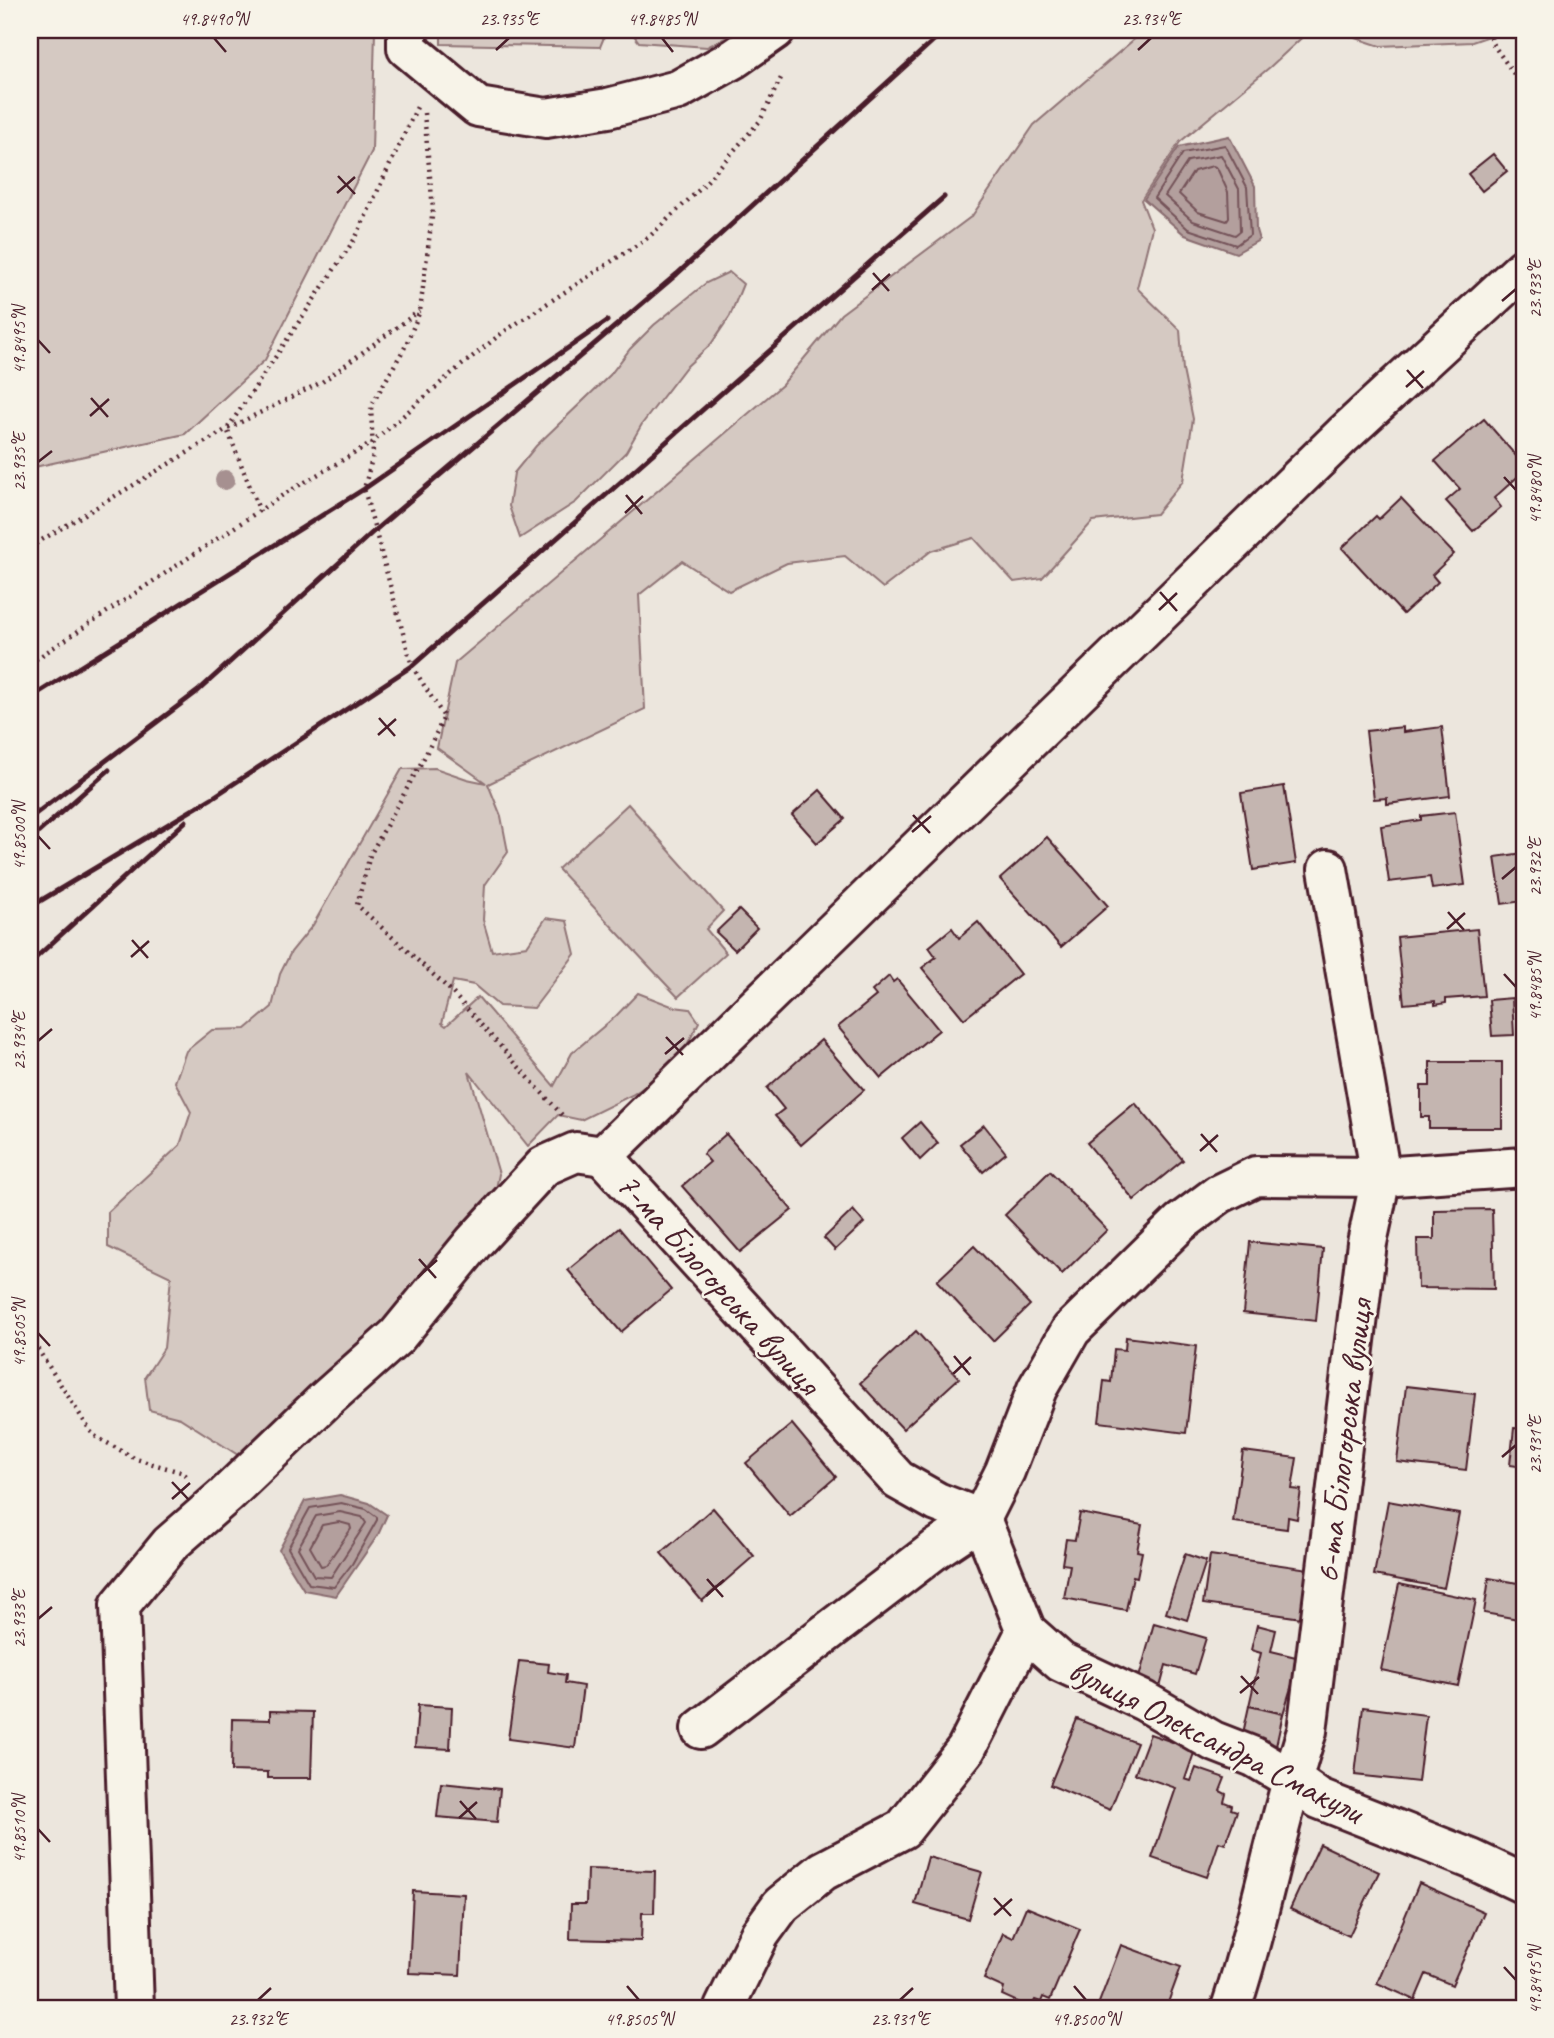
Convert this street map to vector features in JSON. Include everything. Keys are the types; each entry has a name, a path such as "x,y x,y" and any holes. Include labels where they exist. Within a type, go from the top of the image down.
{"street":[{"path":"407,39 478,107 546,118 608,108 678,90 735,58 779,47"},
{"name":"7-ма Білогорська вулиця","path":"981,1519 937,1502 898,1480 603,1156 1343,435 1524,268"},
{"name":"6-та Білогорська вулиця","path":"1231,2008 1243,1972 1291,1779 1307,1731 1367,1243 1381,1177 1328,869"},
{"path":"134,2008 120,1605 170,1544 397,1336 474,1242 544,1166 576,1152 603,1156"},
{"path":"701,1729 936,1549 981,1519 1005,1471 1037,1389 1071,1330 1180,1223 1219,1194 1256,1176 1381,1177 1524,1167"},
{"name":"вулиця Олександра Смакули","path":"981,1519 1026,1631 1062,1662 1143,1701 1213,1741 1254,1757 1319,1799 1471,1859 1524,1884"},
{"path":"724,2008 760,1934 780,1905 822,1871 904,1829 966,1749 1026,1631"}],"path":[{"path":"1490,30 1492,43 1524,88"},
{"path":"227,429 356,237 422,96 407,39"},
{"path":"30,663 286,493 372,443 502,333 649,237 700,189 760,121 783,75 779,47"},
{"path":"423,109 433,209 420,311 405,348 370,406 373,455 364,489 412,666 444,717 370,855 357,905 449,989 565,1119 603,1156"},
{"path":"30,547 227,429 322,382 420,311"},
{"path":"227,429 260,512"},
{"path":"30,1337 93,1435 135,1459 184,1473 210,1509"}],"shaded area":[{"path":"30,30 375,30 372,151 265,360 185,434 30,468"},
{"path":"441,30 607,30 600,47 441,44"},
{"path":"630,30 742,30 707,47 639,42"},
{"path":"1145,30 1310,30 1180,142 1141,200 1152,228 1137,288 1180,330 1183,370 1193,419 1183,481 1156,514 1093,521 1042,578 1014,582 974,538 931,551 883,588 845,556 787,563 729,591 682,561 639,595 645,709 488,784 501,816 508,852 485,885 483,920 492,951 527,946 546,918 567,921 575,954 534,1008 499,1006 474,985 453,981 442,1023 446,1026 478,997 554,1086 572,1053 616,1016 638,993 674,1007 690,1009 699,1022 687,1045 663,1075 632,1095 581,1120 558,1115 528,1146 469,1072 499,1174 492,1208 383,1328 238,1455 180,1418 149,1410 145,1377 164,1348 171,1277 108,1247 108,1212 180,1145 191,1112 175,1082 186,1051 212,1030 246,1029 272,1007 280,974 291,952 313,925 402,769 435,768 486,783 437,748 455,663 782,385 841,314 972,216 1034,125"},
{"path":"1332,30 1507,30 1472,42 1380,46"},
{"path":"729,272 743,284 730,316 711,344 685,368 642,424 626,452 576,502 520,538 509,506 514,473 536,446 610,375 630,349 654,325 706,283"},
{"path":"628,804 723,911 706,929 726,953 678,997 558,869"}],"water":[{"path":"1229,136 1255,186 1256,230 1259,240 1236,253 1185,235 1144,199 1179,147"},
{"path":"340,1495 369,1503 387,1515 378,1535 336,1596 304,1590 279,1550 305,1501"}],"building":[{"path":"1493,154 1507,171 1482,191 1468,174"},
{"path":"1484,419 1524,465 1524,471 1494,498 1501,507 1473,531 1446,501 1460,489 1435,461"},
{"path":"1401,498 1454,554 1432,575 1438,582 1403,614 1342,548 1376,516 1379,519"},
{"path":"1403,727 1403,732 1442,727 1450,796 1387,804 1387,798 1374,799 1366,731"},
{"path":"1284,786 1296,863 1253,870 1241,793"},
{"path":"820,790 845,819 817,843 792,815"},
{"path":"1455,812 1465,885 1432,889 1430,877 1389,882 1381,826 1421,820 1421,816"},
{"path":"1047,837 1108,906 1061,947 1000,879"},
{"path":"1524,853 1524,901 1502,904 1495,857"},
{"path":"739,910 757,928 735,950 716,932"},
{"path":"978,922 1020,974 964,1019 922,968 936,957 929,947 952,928 959,938"},
{"path":"1477,929 1484,996 1446,999 1446,1003 1435,1005 1435,1001 1404,1004 1397,937"},
{"path":"889,976 893,982 897,979 939,1030 881,1078 838,1027 876,996 872,991"},
{"path":"1512,998 1514,1035 1492,1036 1489,1000"},
{"path":"821,1040 864,1090 801,1145 775,1116 784,1109 767,1088"},
{"path":"1430,1062 1502,1062 1502,1128 1429,1128 1429,1117 1421,1117 1421,1086 1430,1086"},
{"path":"1135,1103 1183,1160 1134,1200 1087,1143"},
{"path":"920,1122 938,1143 920,1160 902,1138"},
{"path":"984,1125 1006,1153 983,1172 960,1144"},
{"path":"726,1134 792,1210 740,1252 682,1186 710,1162 703,1154"},
{"path":"1050,1171 1107,1230 1062,1274 1005,1215"},
{"path":"1492,1209 1494,1289 1418,1288 1417,1239 1434,1239 1434,1210"},
{"path":"853,1210 864,1223 835,1250 824,1238"},
{"path":"619,1228 671,1290 621,1332 568,1270"},
{"path":"1250,1242 1323,1249 1316,1321 1243,1313"},
{"path":"974,1246 1030,1305 993,1341 937,1281"},
{"path":"916,1331 959,1378 903,1429 860,1383"},
{"path":"1126,1337 1196,1346 1186,1433 1099,1422 1104,1381 1111,1382 1114,1349 1125,1350"},
{"path":"1406,1386 1475,1394 1466,1470 1397,1462"},
{"path":"792,1424 836,1477 790,1516 746,1463"},
{"path":"1514,1428 1524,1429 1524,1467 1510,1465"},
{"path":"1243,1451 1297,1458 1292,1489 1301,1490 1297,1519 1288,1517 1287,1529 1233,1522"},
{"path":"1388,1501 1459,1514 1444,1588 1374,1575"},
{"path":"713,1508 754,1556 702,1601 661,1553"},
{"path":"1080,1513 1142,1525 1137,1551 1142,1552 1137,1577 1133,1576 1126,1610 1064,1598 1070,1565 1062,1564 1066,1539 1075,1540"},
{"path":"1185,1554 1206,1561 1187,1620 1166,1613"},
{"path":"1210,1555 1309,1569 1302,1618 1203,1604"},
{"path":"1489,1578 1524,1584 1524,1620 1484,1613"},
{"path":"1399,1584 1476,1600 1458,1686 1381,1670"},
{"path":"1154,1623 1206,1638 1195,1674 1166,1665 1159,1691 1137,1685"},
{"path":"1257,1625 1276,1630 1271,1651 1300,1658 1283,1714 1249,1706 1261,1653 1251,1650"},
{"path":"519,1661 549,1664 548,1672 566,1675 565,1683 583,1686 575,1748 508,1739"},
{"path":"418,1705 452,1707 450,1749 415,1747"},
{"path":"1249,1706 1283,1714 1276,1746 1242,1738"},
{"path":"1363,1707 1426,1715 1418,1782 1355,1775"},
{"path":"270,1711 313,1712 311,1778 268,1778 268,1772 231,1771 232,1719 270,1720"},
{"path":"1077,1719 1137,1743 1110,1810 1050,1785"},
{"path":"1150,1734 1195,1750 1185,1779 1191,1781 1196,1768 1225,1778 1220,1791 1226,1794 1224,1802 1237,1811 1225,1844 1219,1842 1207,1877 1152,1858 1176,1788 1135,1774"},
{"path":"441,1783 500,1789 497,1822 437,1817"},
{"path":"1320,1844 1379,1872 1349,1936 1290,1909"},
{"path":"928,1857 982,1872 968,1919 915,1904"},
{"path":"587,1869 655,1871 654,1913 642,1913 641,1941 570,1939 571,1904 586,1904"},
{"path":"1419,1883 1484,1912 1452,1985 1426,1974 1415,2000 1377,1983"},
{"path":"413,1891 464,1894 460,1975 409,1973"},
{"path":"1026,1907 1080,1929 1050,2000 1043,1997 1041,2002 1035,2000 1031,2008 1002,1995 1004,1988 984,1979 1003,1933 1013,1938"},
{"path":"1121,1945 1181,1967 1166,2008 1097,2008"}],"railway":[{"path":"30,818 198,691 374,531 677,274 945,30"},
{"path":"30,907 212,798 412,666 944,197"},
{"path":"30,698 364,489 607,321"},
{"path":"30,840 109,770"},
{"path":"30,963 186,821"}]}
